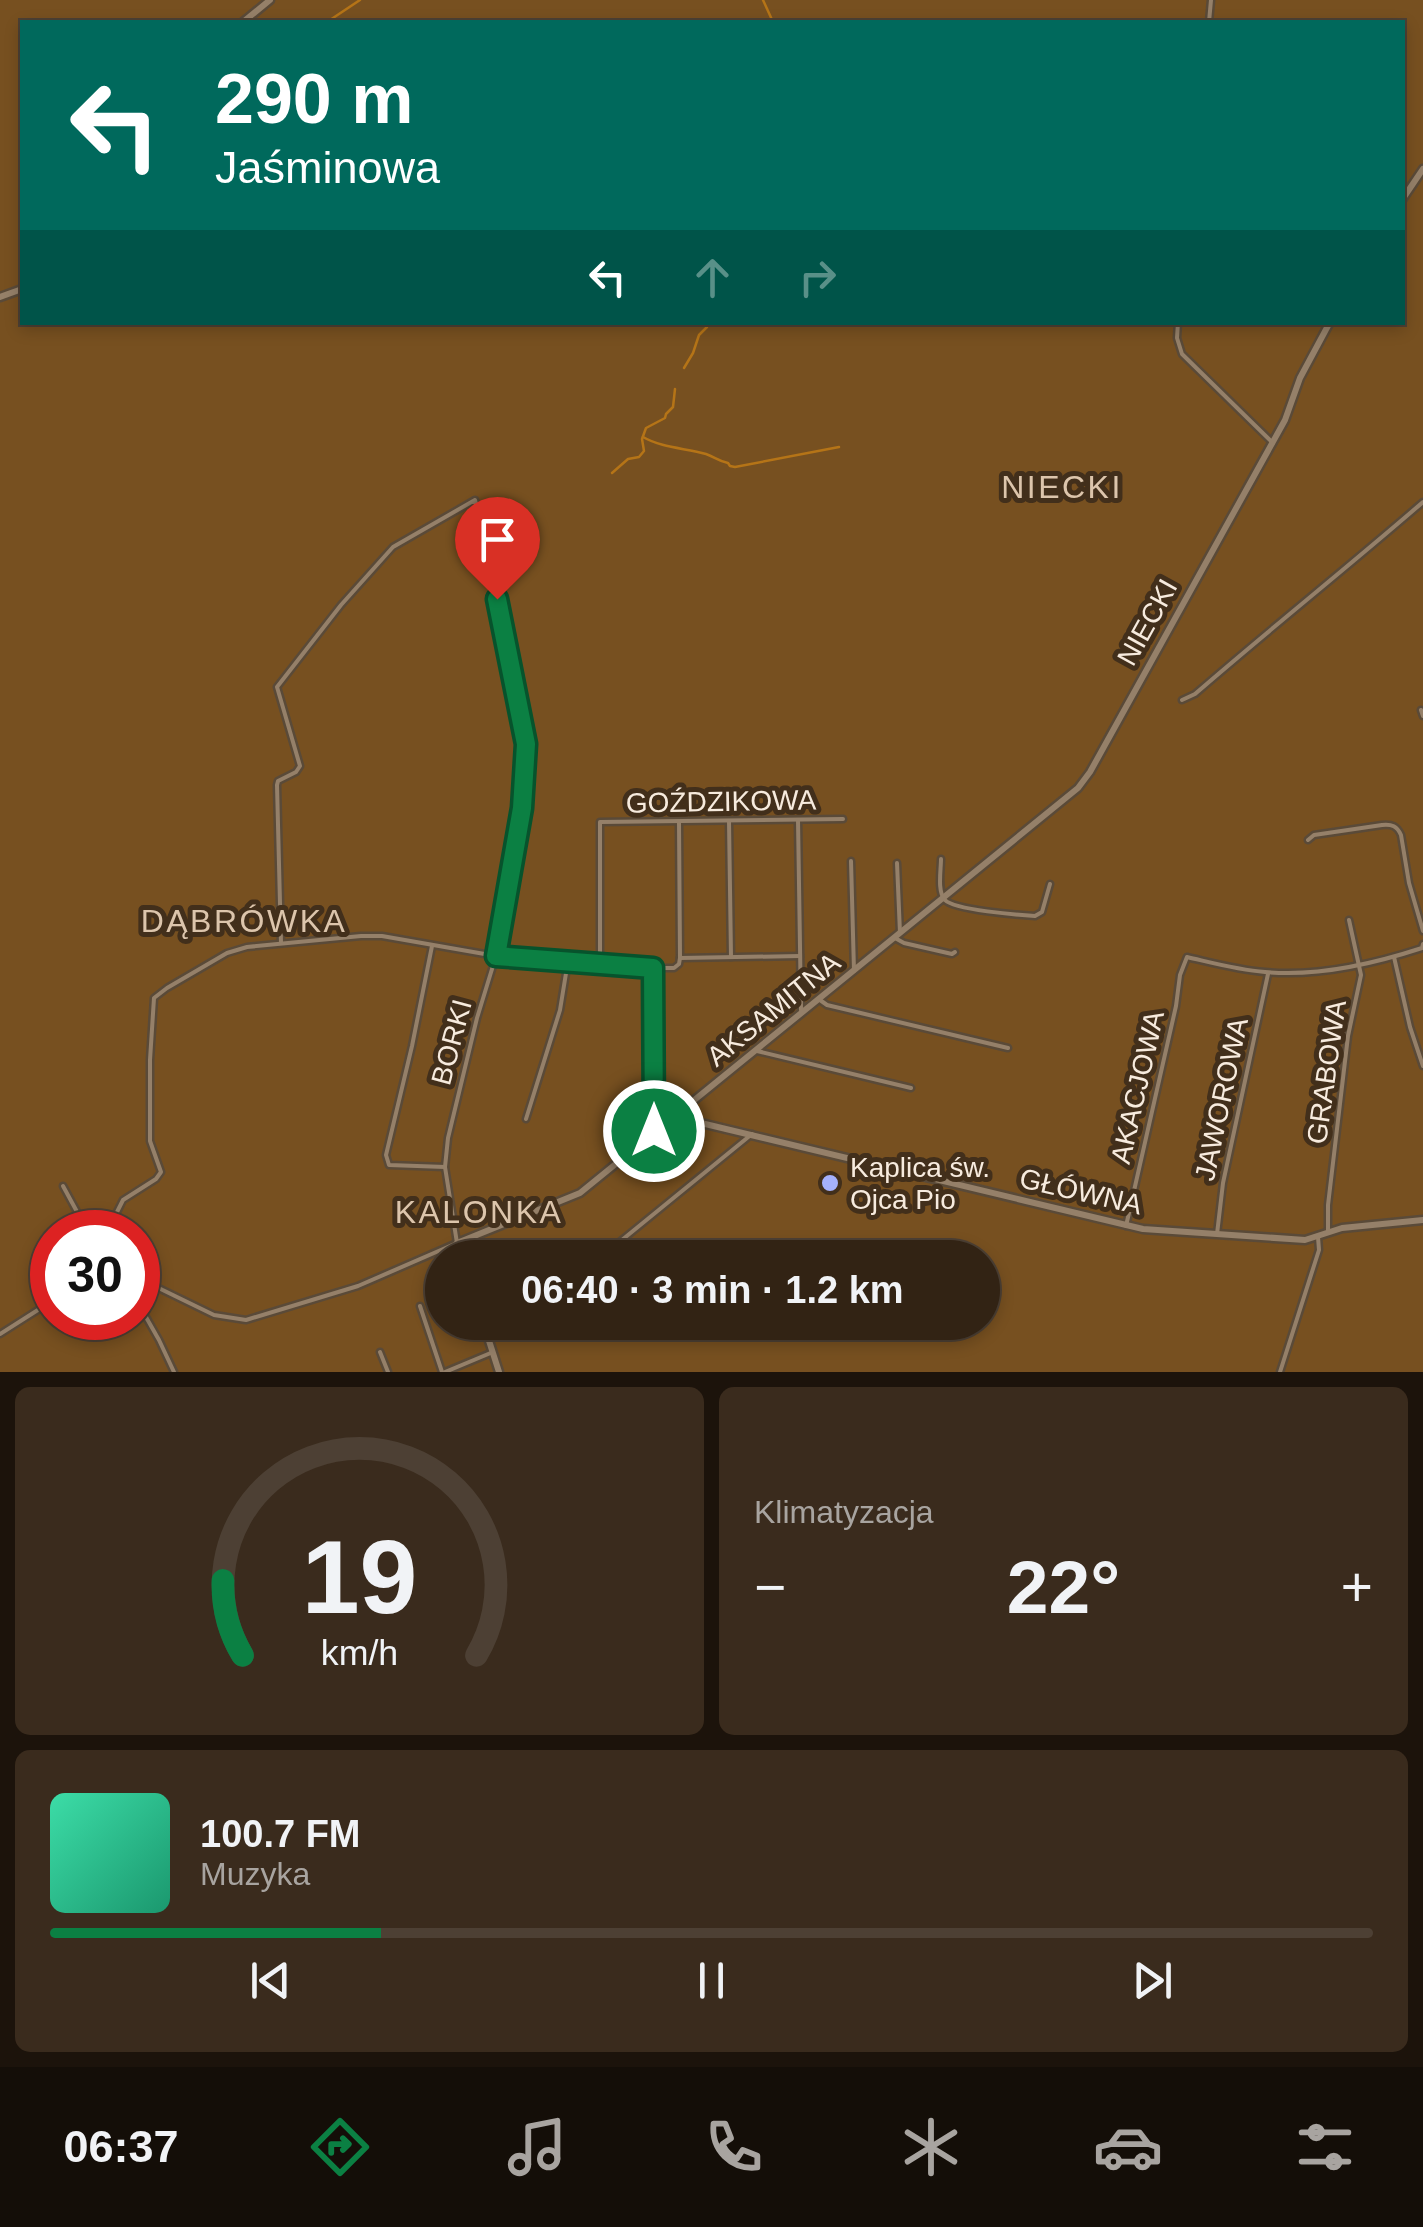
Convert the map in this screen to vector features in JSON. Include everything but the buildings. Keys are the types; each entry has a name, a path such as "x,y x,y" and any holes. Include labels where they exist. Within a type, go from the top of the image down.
{"street":[{"path":"245,20 270,0"},
{"path":"1405,196 1423,169"},
{"path":"1178,325 1182,354 1272,443"},
{"name":"NIECKI","path":"944,898 1082,784 1286,420 1300,378 1328,325"},
{"name":"BORKI","path":"281,944 277,785 300,766 277,687 341,605 393,547 475,500 526,744 522,808 496,956 448,1138 445,1167 457,1240"},
{"path":"1182,700 1195,694 1423,502"},
{"name":"GOŹDZIKOWA","path":"600,964 600,822 843,819"},
{"path":"729,820 731,957"},
{"path":"798,820 802,1014"},
{"path":"118,1210 123,1200 161,1172 150,1142 150,1060 156,996 227,952 382,936 496,956 674,968 680,958 679,821"},
{"path":"1308,840 1314,834 1382,825 1397,828 1423,931"},
{"path":"941,859 941,892 950,904 1036,916 1042,912 1050,884"},
{"path":"851,861 854,972"},
{"path":"897,863 898,936 904,943 955,952"},
{"name":"AKSAMITNA","path":"462,1240 575,1196 944,898"},
{"name":"GRABOWA","path":"1328,1232 1348,1036 1361,974 1349,920"},
{"path":"432,944 386,1156 389,1165 445,1167"},
{"path":"1268,973 1325,970 1394,957 1422,948 1423,944"},
{"path":"680,958 800,956"},
{"name":"AKACJOWA","path":"1126,1226 1187,957 1268,973"},
{"path":"1394,957 1423,1066"},
{"path":"526,1119 560,1010 568,961"},
{"path":"653,968 654,1134"},
{"name":"JAWOROWA","path":"1217,1234 1223,1183 1268,973"},
{"path":"820,1000 826,1005 1008,1048"},
{"path":"757,1051 911,1088"},
{"name":"GŁÓWNA","path":"675,1117 1126,1226 1161,1232 1318,1238"},
{"path":"622,1240 752,1134"},
{"path":"63,1186 76,1210"},
{"path":"1280,1372 1318,1250 1318,1238 1328,1232 1423,1220"},
{"name":"AKSAMITNA","path":"160,1289 214,1316 249,1320 358,1286 425,1256"},
{"path":"420,1306 444,1372 493,1352"},
{"path":"0,1334 30,1315"},
{"path":"160,1340 174,1372"},
{"path":"489,1340 499,1372"},
{"path":"380,1352 388,1372"}],"shaded area":[{"path":"0,0 1423,0 1423,1372 0,1372"}],"waterway":[{"path":"330,20 360,0"},
{"path":"763,0 772,20"},
{"path":"684,368 707,325"},
{"path":"612,473 644,451 642,439 646,428 665,418 673,407 675,389"},
{"path":"643,437 706,454 735,467 839,447"}],"place":[{"name":"Kaplica św. Ojca Pio","path":"830,1183"}],"district":[{"name":"NIECKI","path":"1062,487"},
{"name":"DĄBRÓWKA","path":"244,921"},
{"name":"KALONKA","path":"479,1212"}],"route":[{"path":"497,599 526,744 522,808 496,956 653,968 654,1131"}]}
